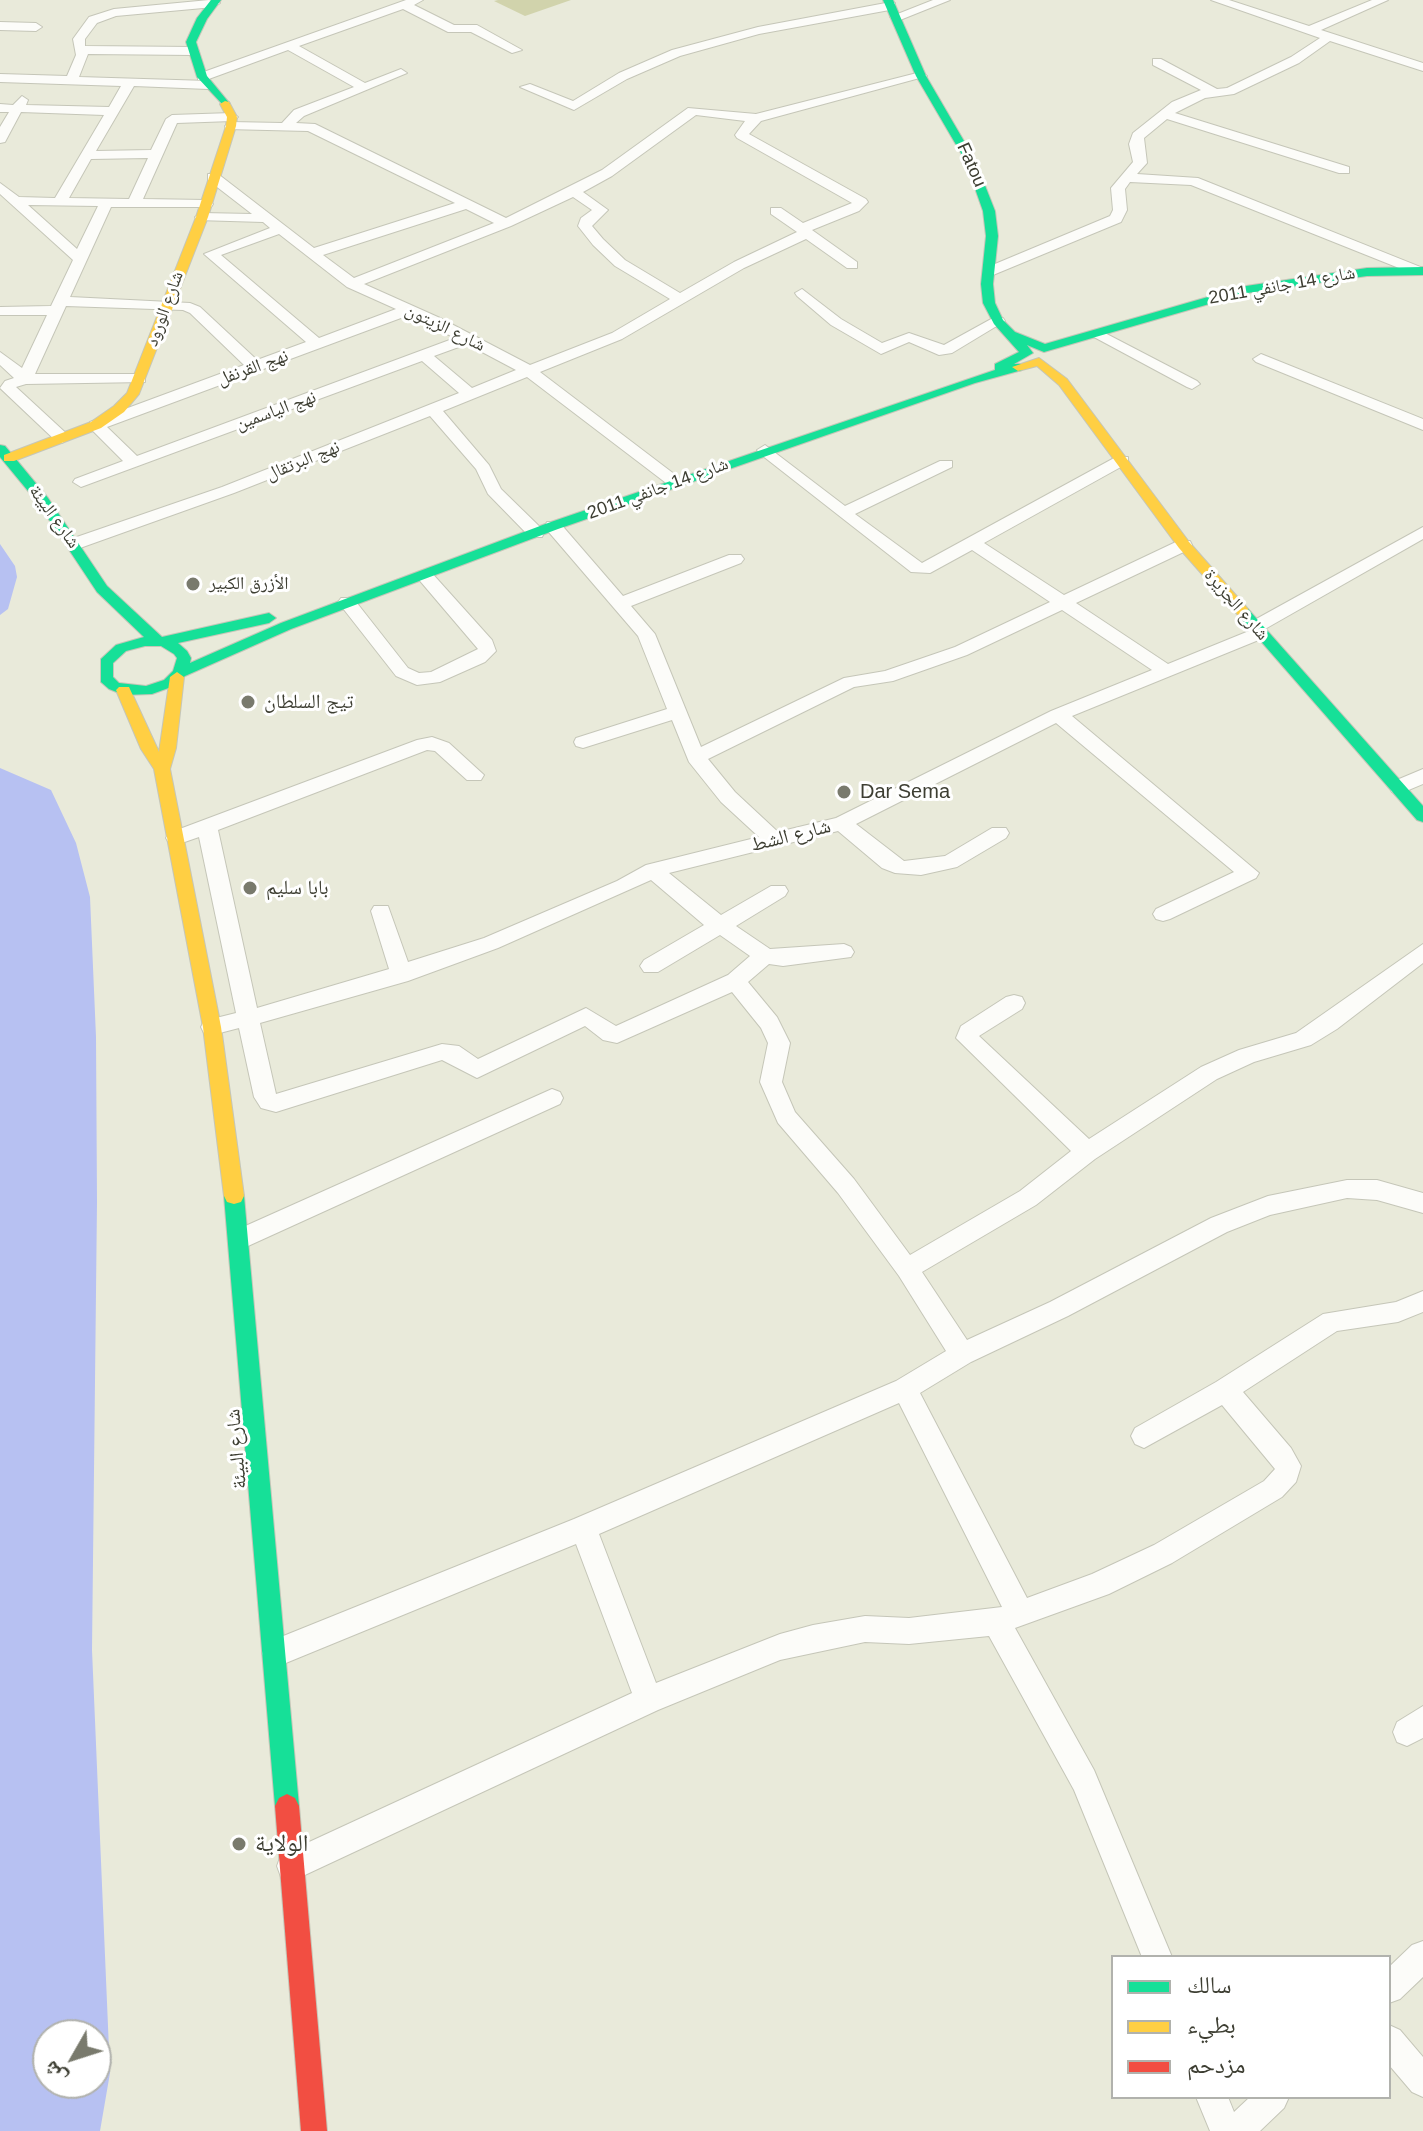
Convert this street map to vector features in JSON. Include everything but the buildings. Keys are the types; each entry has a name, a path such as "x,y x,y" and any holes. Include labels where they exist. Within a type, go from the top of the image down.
{"main road":[{"path":"213,177 232,122 205,81 193,51 195,32 215,1"},
{"name":"Fatou","path":"892,8 921,76 976,172 991,223 987,294 998,321"},
{"name":"شارع الورود","path":"4,454 96,425 128,402 140,379 166,304 204,211 213,177"},
{"name":"شارع 14 جانفي 2011","path":"178,675 347,602 765,450 1191,303 1268,285 1367,272 1421,271"},
{"path":"998,321 1041,355"},
{"name":"شارع الجزيرة","path":"1041,355 1184,545 1423,816"},
{"name":"شارع البيئة","path":"4,454 74,544 102,589 161,642"},
{"name":"شارع البيئة","path":"102,589 106,662"},
{"name":"شارع 14 جانفي 2011","path":"161,642 347,602"},
{"path":"145,641 161,642 180,651 184,658 178,675 147,691 124,690 106,679 106,662 121,648 145,641"},
{"name":"شارع البيئة","path":"162,769 178,675"},
{"name":"شارع البيئة","path":"124,690 149,749 162,769 212,1027 240,1239 314,2131"}],"street":[{"path":"526,87 574,106 623,76 676,53 758,31 944,0"},
{"path":"1217,0 1423,67"},
{"path":"1307,31 1382,0"},
{"path":"193,51 83,50 78,44 86,26 103,10 215,1"},
{"path":"0,78 205,81 289,46 410,2 452,29 473,28 516,50"},
{"path":"0,26 36,27"},
{"path":"988,272 1109,224 1118,215 1118,188 1140,163 1136,144 1138,136 1191,98 1230,91 1295,60 1322,44 1327,37"},
{"path":"289,46 365,88"},
{"path":"71,81 83,50"},
{"path":"1157,62 1214,92"},
{"path":"288,124 299,113 401,73"},
{"path":"352,284 506,223 574,192 607,173 693,111 756,118 921,76"},
{"path":"0,139 37,79"},
{"path":"60,201 130,82"},
{"path":"0,108 112,111"},
{"path":"1165,114 1344,170"},
{"path":"134,203 174,118 288,124 323,132 464,205 506,223"},
{"name":"نهج البرتقال","path":"74,544 228,490 617,336 739,265 861,202 742,135 746,126 756,118"},
{"path":"85,155 156,154"},
{"name":"شارع الزيتون","path":"213,177 277,230 352,284 469,338 529,371 676,483"},
{"path":"1127,178 1193,181 1421,271"},
{"path":"0,187 80,259"},
{"path":"574,192 601,210 586,221 585,226 598,242 620,263 680,299"},
{"path":"16,201 134,203 262,218"},
{"path":"25,379 106,203"},
{"path":"311,254 464,205"},
{"path":"776,211 852,265"},
{"path":"277,230 212,252 211,256 317,344"},
{"path":"802,293 836,322 881,349 909,337 939,350 947,350 998,321"},
{"path":"0,311 59,306 166,304 195,310 256,368"},
{"name":"نهج القرنفل","path":"96,425 408,310"},
{"path":"1099,334 1192,384"},
{"name":"نهج الياسمين","path":"81,482 469,338"},
{"path":"425,356 470,394"},
{"path":"0,357 25,379"},
{"path":"1261,359 1423,425"},
{"path":"62,438 7,387 25,379 140,379"},
{"path":"433,409 483,468 494,491 545,530 622,603 651,643 696,757 728,797 776,841"},
{"path":"96,425 135,463"},
{"path":"765,450 917,568 928,567 1122,460"},
{"path":"843,513 946,464"},
{"name":"شارع الشط","path":"212,1027 315,1001 491,943 624,886 653,870 842,823 1058,715 1168,672 1257,630 1423,532"},
{"path":"972,542 1168,672"},
{"path":"696,757 850,682 887,677 961,651 1184,545"},
{"path":"622,603 735,559"},
{"path":"347,602 402,672 417,679 434,678 479,658 487,651 486,644 424,575"},
{"path":"583,742 677,712"},
{"path":"1058,715 1249,873 1163,914"},
{"path":"176,838 424,744 442,747 474,775"},
{"path":"1399,787 1423,776"},
{"path":"842,823 889,863 902,868 950,862 999,833"},
{"path":"207,826 265,1097 276,1103 442,1052 451,1052 477,1069 586,1016 617,1035 735,981 765,956"},
{"path":"653,870 719,925 765,956 783,958 844,952"},
{"path":"651,966 778,891"},
{"path":"381,911 401,975"},
{"path":"907,1269 1028,1198 1087,1152 1209,1073 1247,1056 1303,1039 1423,952"},
{"path":"735,981 769,1023 779,1043 771,1082 786,1117 846,1186 907,1269 962,1354"},
{"path":"1014,1003 969,1032 967,1038 1087,1152"},
{"path":"240,1239 552,1098"},
{"path":"276,1653 583,1528 905,1389 962,1354 1073,1302 1219,1225 1268,1206 1347,1189 1377,1190 1423,1203"},
{"path":"1144,1436 1225,1390 1332,1321 1398,1312 1423,1301"},
{"path":"905,1389 1084,1780 1156,1955"},
{"path":"292,1866 649,1700 780,1647 865,1629 909,1631 1008,1618 1099,1585 1163,1554 1281,1482 1288,1466 1225,1390"},
{"path":"583,1528 649,1700"},
{"path":"1391,1986 1423,1956"},
{"path":"1391,2043 1423,2081"},
{"path":"1213,2099 1226,2131"},
{"path":"1237,2131 1271,2099"}],"green space":[{"path":"498,0 571,0 525,16 494,1"}],"water":[{"path":"0,544 15,566 17,577 8,609 0,615"},
{"path":"0,768 51,790 76,843 90,897 96,1037 97,1202 92,1650 108,2019 32,2019 32,2099 106,2099 100,2131 0,2131"}],"traffic: fast":[{"path":"216,0 202,18 191,42 202,77 225,104"},
{"path":"888,0 921,76 970,160 989,211 992,236 987,284 989,303 998,321 1027,353 999,367"},
{"path":"1015,336 1044,348 1246,290 1367,272 1423,271"},
{"path":"180,673 286,626 553,526 971,380 1018,367"},
{"path":"0,449 43,501 102,589 157,641"},
{"path":"1243,612 1423,816"},
{"path":"164,642 269,618"},
{"path":"145,641 164,642 180,651 184,658 180,673 169,683 147,691 124,690 114,686 106,679 106,662 121,648 145,641"},
{"path":"234,1196 287,1806"}],"traffic: slow":[{"path":"9,458 96,425 119,409 133,394 202,217 231,126 232,117 225,104"},
{"path":"1018,367 1039,362 1063,382 1184,545 1243,612"},
{"path":"162,769 168,748 177,677"},
{"path":"124,690 149,749 162,769 212,1027 234,1196"}],"traffic: jam":[{"path":"287,1806 314,2131"}],"place":[{"name":"الأزرق الكبير","path":"193,584"},
{"name":"تيج السلطان","path":"248,702"},
{"name":"Dar Sema","path":"844,792"},
{"name":"بابا سليم","path":"250,888"},
{"name":"الولاية","path":"239,1844"}]}
